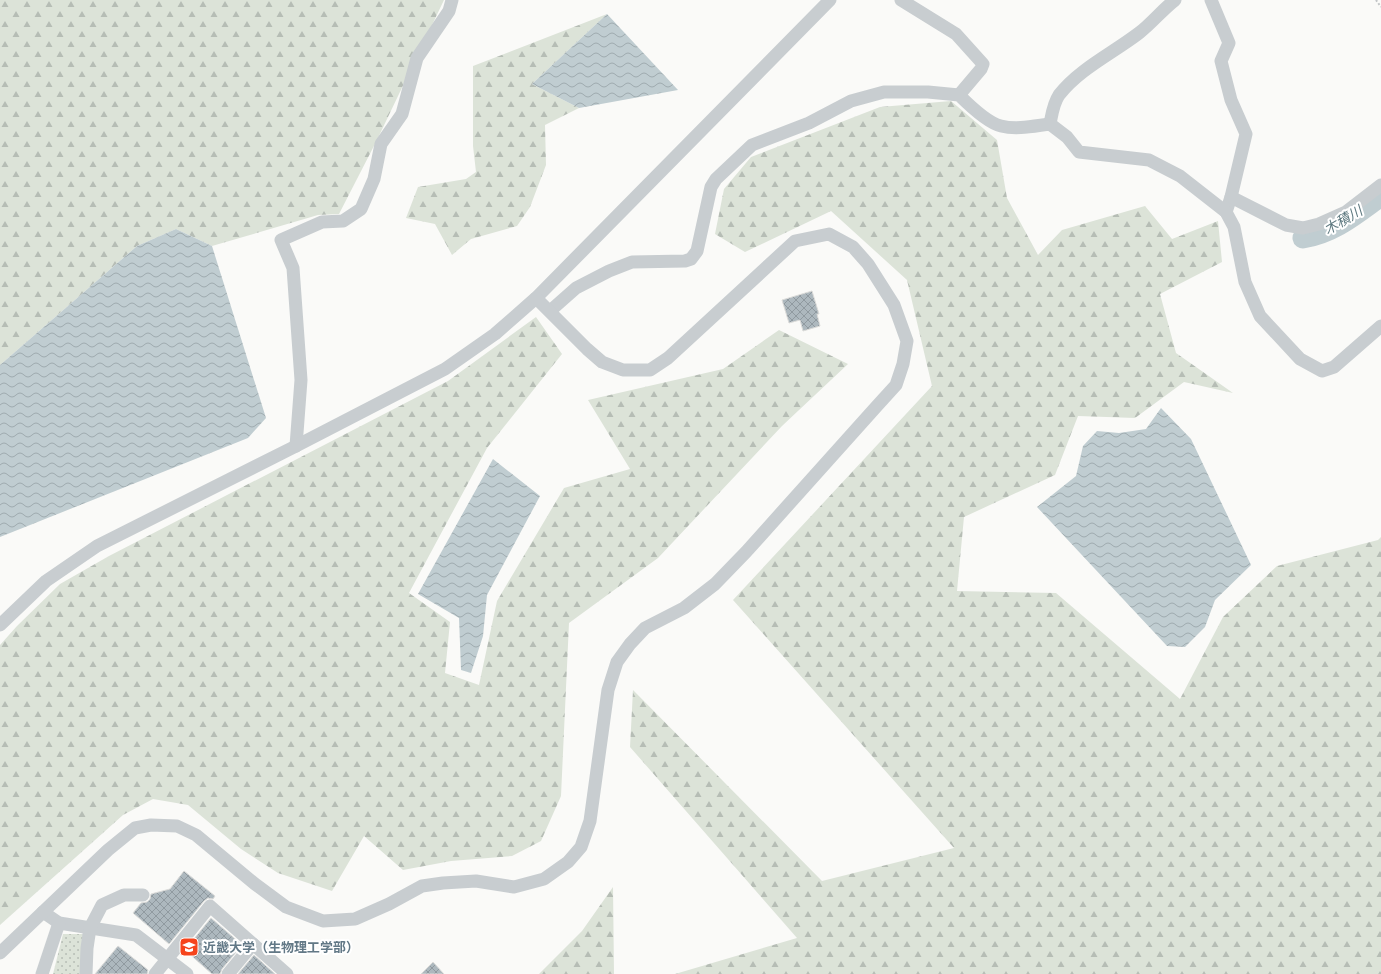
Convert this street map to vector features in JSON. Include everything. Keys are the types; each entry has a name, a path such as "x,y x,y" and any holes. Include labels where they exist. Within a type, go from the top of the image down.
{"street":[{"path":"296,446 301,380 293,268 281,240 322,222 343,221 361,209 374,179 381,144 402,114 417,58 449,11 452,0"},
{"path":"0,625 46,581 96,546 445,370 495,334 536,298 830,0"},
{"path":"902,0 956,34 983,64 981,69 959,95"},
{"path":"1050,124 1053,109 1059,96 1082,72 1127,42 1145,28 1175,0"},
{"path":"1211,0 1228,43 1221,61 1231,100 1246,134 1226,212"},
{"path":"550,311 576,288 609,271 632,262 685,261 691,259 697,251 711,187 716,179 752,145 809,123 851,101 884,92 928,92 959,95 975,110 999,126 1020,128 1050,124 1066,137 1079,152 1149,160 1180,176 1226,212 1234,228 1245,282 1260,316 1300,359 1322,371 1334,368 1381,326"},
{"path":"1231,197 1286,226 1303,228 1319,224 1346,212 1381,185"},
{"path":"0,953 108,850 135,828 151,825 177,826 196,835 255,884 286,907 323,921 355,919 389,904 422,886 476,881 514,887 544,879 568,862 581,847 590,821 608,690 617,662 630,644 645,628 684,608 714,584 746,552 896,385 907,341 894,305 868,264 853,247 829,234 795,242 668,358 650,370 623,370 602,362 536,298"},
{"path":"86,974 87,948 90,928 102,905 124,895 143,895"},
{"path":"155,974 210,906 287,974"},
{"path":"44,912 59,923 136,935 187,974"},
{"path":"42,974 59,923"},
{"path":"228,974 253,944"}],"path":[{"path":"1376,0 1381,8"}],"green space":[{"path":"0,0 444,0 376,142 339,214 318,215 212,246 176,229 137,246 0,365"},
{"path":"607,14 532,84 579,108 545,125 546,165 530,207 517,226 471,239 452,255 435,224 406,218 418,187 466,179 476,172 473,146 473,66"},
{"path":"951,101 997,140 1007,198 1038,255 1062,230 1145,206 1172,239 1218,221 1222,262 1160,294 1176,353 1233,393 1184,382 1135,418 1078,416 1055,475 964,517 957,591 1056,593 1180,699 1223,617 1277,566 1378,540 1381,537 1381,974 675,974 797,938 630,747 633,690 822,881 954,848 733,600 932,386 907,280 831,211 745,252 715,234 724,189 751,157 880,107"},
{"path":"536,317 562,354 487,448 409,593 450,622 445,673 479,685 497,601 564,488 630,469 588,400 723,369 779,330 848,364 782,426 658,558 569,623 561,796 541,841 512,856 451,861 403,870 364,836 332,891 278,873 241,849 188,805 153,799 123,815 0,925 0,645 17,626 60,584 109,556 448,381"},
{"path":"613,887 614,974 539,974 582,931"},
{"path":"63,934 83,934 88,974 53,974"}],"water":[{"path":"607,14 678,90 579,108 532,84"},
{"path":"176,229 212,246 266,418 248,438 0,537 0,365 137,246"},
{"path":"1161,408 1191,439 1251,565 1215,600 1205,627 1185,647 1167,646 1037,507 1076,476 1083,446 1097,431 1119,433 1146,429"},
{"path":"493,459 540,496 487,595 483,636 471,673 461,670 459,618 418,594"}],"building":[{"path":"812,291 819,314 817,314 820,326 803,331 800,320 789,323 782,300"},
{"path":"184,871 215,896 213,899 208,898 204,901 169,944 133,913 141,903 147,902 150,899 151,894 170,889"},
{"path":"211,918 242,945 222,969 220,974 212,974 185,950"},
{"path":"118,946 148,970 147,974 95,974"},
{"path":"254,955 275,974 238,974"},
{"path":"433,962 444,974 421,974"}],"waterway":[{"name":"木積川","path":"1303,238 1325,232 1335,227 1354,216 1381,196"}],"place":[{"name":"近畿大学（生物理工学部）","path":"189,947"}]}
